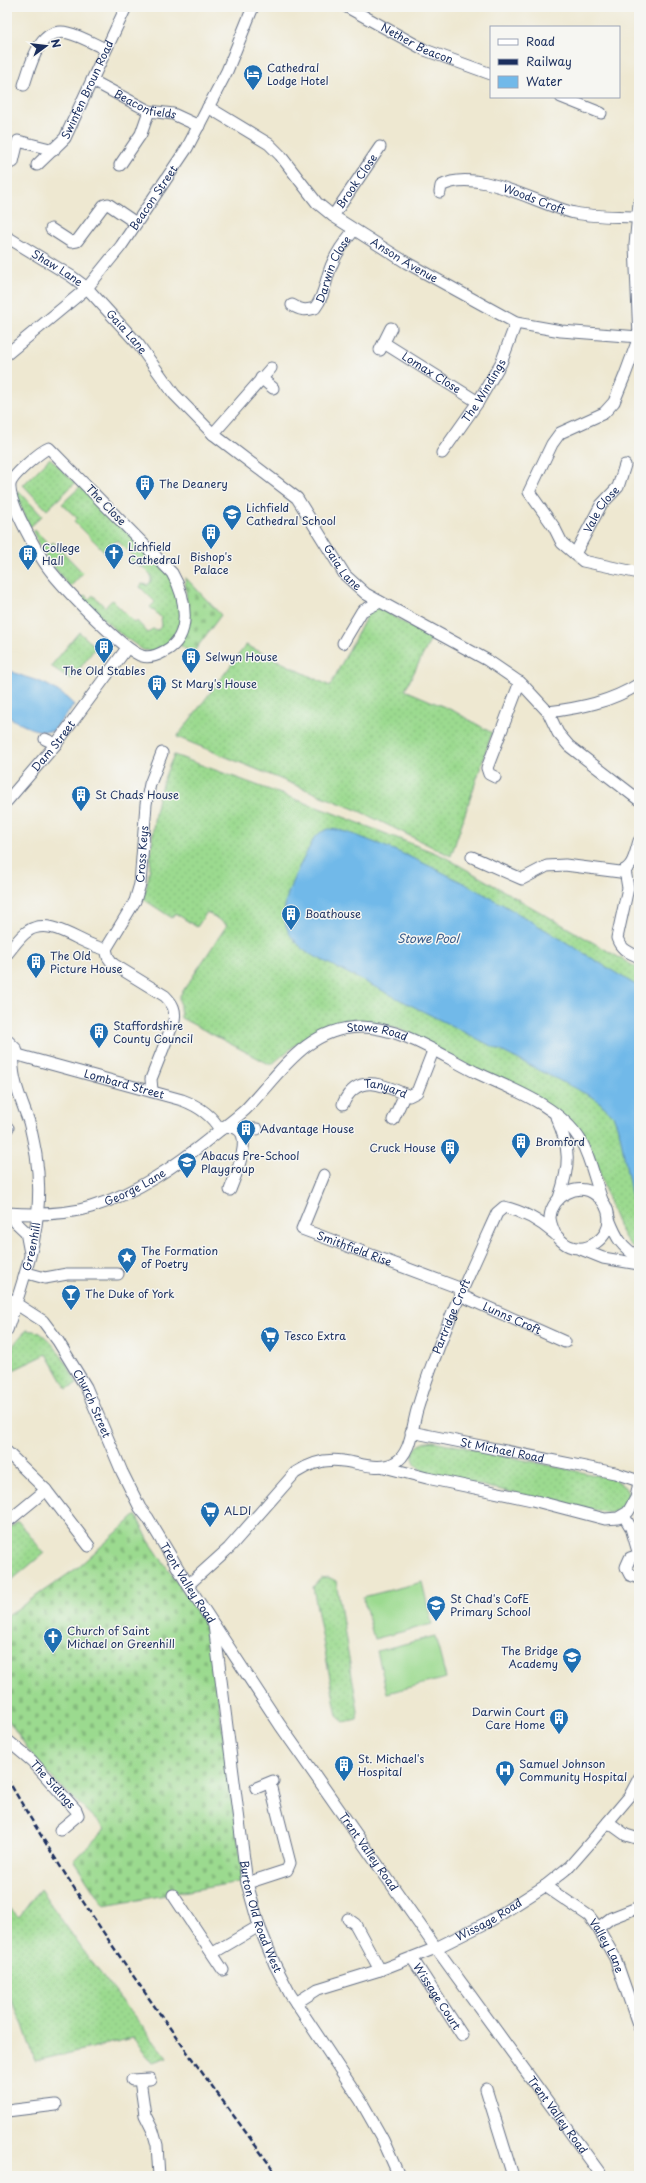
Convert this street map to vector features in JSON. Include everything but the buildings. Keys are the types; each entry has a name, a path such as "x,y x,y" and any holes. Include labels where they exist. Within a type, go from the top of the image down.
{"street":[{"name":"Swinfen Broun Road","path":"37,165 65,138 93,81 105,49 126,7"},
{"name":"Beacon Street","path":"7,354 87,288 121,246 188,148 227,71 253,7"},
{"name":"Nether Beacon","path":"348,7 425,50 490,74"},
{"path":"24,85 39,47 45,38 52,34 69,33 105,49"},
{"name":"Beaconfields","path":"93,81 149,111 173,114 199,126"},
{"path":"561,98 601,113"},
{"name":"Anson Avenue","path":"208,107 269,144 280,155 317,203 333,216 407,263 516,324 561,331 639,337"},
{"path":"120,165 141,134 149,111"},
{"path":"13,162 18,141 54,150"},
{"name":"Brook Close","path":"333,216 380,146"},
{"name":"Woods Croft","path":"440,192 441,186 447,182 478,180 557,208 577,213 636,217"},
{"path":"639,203 636,217 636,280 639,337 614,402 604,413 595,419 560,434 552,444 529,492 532,499 554,527 562,543 583,561 639,574"},
{"path":"51,229 71,242 77,241 104,205 108,204 136,223"},
{"name":"Darwin Close","path":"292,304 300,310 307,311 315,308 325,292 333,261 341,246 354,230"},
{"name":"Shaw Lane","path":"7,237 71,276 87,288"},
{"name":"Gaia Lane","path":"87,288 138,344 174,394 213,434 297,498 345,575 366,594 487,660 520,682 548,712 558,733 569,746 639,800"},
{"name":"The Windings","path":"442,453 478,402 501,363 516,324"},
{"name":"Lomax Close","path":"391,328 382,347 478,402"},
{"path":"213,434 270,368"},
{"path":"261,378 273,388"},
{"name":"The Close","path":"49,448 172,574 182,596 184,626 172,647 157,655 142,656 127,648 74,596 42,559 12,498 10,480 44,450 49,448"},
{"name":"Vale Close","path":"575,554 601,505 618,487 624,464"},
{"path":"343,643 362,611 380,602"},
{"name":"Dam Street","path":"7,800 56,744 127,648"},
{"path":"495,776 489,774 487,768 520,682"},
{"path":"548,712 576,709 625,693 639,684"},
{"path":"45,739 56,744"},
{"name":"Cross Keys","path":"106,949 135,900 140,884 146,804 150,784 162,753"},
{"path":"472,857 522,879 547,866 565,865 615,872 626,870 631,865 639,841"},
{"path":"626,870 628,888 617,938 619,945 626,952 639,957"},
{"path":"7,954 28,931 44,928 64,931 96,948 106,949 108,957 113,964 165,996 171,1002 175,1012 174,1021 151,1079 152,1090"},
{"name":"Stowe Road","path":"222,1129 244,1110 304,1046 331,1032 358,1027 393,1031 521,1094 554,1113 570,1127 581,1142 602,1200"},
{"path":"7,1040 16,1049 18,1055"},
{"name":"Tanyard","path":"343,1104 348,1093 360,1086 368,1084 386,1086 409,1096 417,1092 433,1051"},
{"name":"Lombard Street","path":"18,1055 152,1090 194,1105 210,1117 222,1129"},
{"name":"Greenhill","path":"7,1330 12,1300 27,1273 36,1237 37,1214 36,1156 29,1124 13,1071 13,1058 18,1055"},
{"path":"393,1120 405,1094"},
{"path":"554,1113 563,1133 568,1151 568,1168 559,1198 552,1212 551,1226 555,1234"},
{"path":"222,1129 233,1126 239,1129 257,1129"},
{"name":"George Lane","path":"7,1213 37,1214 90,1208 117,1198 174,1166 222,1129"},
{"path":"230,1190 242,1156 243,1137 239,1129"},
{"name":"Smithfield Rise","path":"324,1175 302,1230 461,1292"},
{"path":"559,1198 569,1191 578,1189 588,1190 602,1200 616,1238 626,1249 639,1258"},
{"name":"Partridge Croft","path":"411,1432 420,1401 461,1292 498,1213 504,1207 529,1217"},
{"path":"529,1217 541,1218 552,1212"},
{"path":"7,1213 26,1232 30,1259"},
{"path":"529,1217 555,1234 564,1243 603,1258 639,1264"},
{"path":"576,1248 586,1247 597,1242 607,1228 609,1218"},
{"path":"27,1273 45,1278 67,1274 118,1274"},
{"name":"Lunns Croft","path":"461,1292 565,1342"},
{"name":"Church Street","path":"12,1300 43,1321 71,1360 86,1387 122,1472 140,1508 148,1518"},
{"path":"384,1467 394,1464 405,1454 411,1432"},
{"name":"St Michael Road","path":"411,1432 615,1473 639,1481 632,1508 624,1516"},
{"path":"7,1452 46,1490 89,1546"},
{"path":"188,1585 229,1548 295,1473 306,1466 329,1460 384,1467 427,1478 532,1500 605,1520 624,1516 631,1528 639,1555 630,1558 626,1567 630,1576 639,1578"},
{"path":"7,1522 46,1490"},
{"name":"Trent Valley Road","path":"148,1518 188,1585 280,1725 436,1948 602,2176"},
{"name":"Burton Old Road West","path":"214,1624 247,1883 259,1926 275,1965 296,2003 361,2101 383,2140 399,2176"},
{"name":"The Sidings","path":"7,1740 32,1762 80,1813 60,1830"},
{"name":"Wissage Road","path":"296,2003 318,1989 380,1970 436,1948 490,1921 545,1886 570,1866 629,1797 639,1778"},
{"path":"247,1883 282,1873 287,1870 290,1863 272,1782 256,1788"},
{"path":"608,1822 626,1836 639,1839"},
{"name":"Valley Lane","path":"545,1886 590,1916 615,1958 639,2027"},
{"path":"174,1895 223,1970"},
{"path":"598,1928 612,1918 639,1907"},
{"path":"355,1920 380,1970"},
{"path":"213,1953 259,1926"},
{"name":"Wissage Court","path":"412,1958 462,2035"},
{"path":"141,2080 145,2115 153,2131 157,2145 159,2176"},
{"path":"486,2089 484,2104 513,2176"},
{"path":"7,2111 58,2105"}],"green space":[{"path":"50,458 75,483 47,510 23,485"},
{"path":"82,485 170,576 180,598 181,625 165,647 151,651 143,650 115,630 81,598 85,595 89,599 93,595 105,607 112,600 135,623 137,621 148,633 152,629 158,630 162,625 161,618 150,607 155,602 140,587 142,584 148,585 151,581 151,575 143,567 140,567 129,559 132,555 117,540 105,552 74,521 77,518 62,504"},
{"path":"18,490 42,516 30,527 17,498"},
{"path":"35,530 50,545 53,542 83,573 70,587 48,560 33,532"},
{"path":"185,577 221,615 192,654 179,644 188,620"},
{"path":"373,604 431,639 405,690 454,711 492,733 451,856 359,811 177,737 246,645 330,686"},
{"path":"79,632 96,647 71,680 51,666"},
{"path":"174,755 333,813 443,856 639,969 639,1253 630,1244 622,1232 615,1218 593,1154 584,1136 570,1120 398,1028 377,1023 358,1022 343,1022 328,1026 315,1032 271,1065 181,1018 179,997 227,925 207,912 197,927 175,913 172,918 143,899 150,867 156,806 162,784"},
{"path":"27,1330 40,1333 51,1343 66,1363 77,1383 67,1389 47,1354 7,1373 8,1360 12,1349 18,1339"},
{"path":"434,1441 614,1479 626,1489 628,1499 622,1508 608,1513 428,1474 421,1470 416,1464 413,1459 413,1454 419,1445"},
{"path":"136,1515 149,1541 208,1628 244,1881 104,1906 74,1861 105,1829 38,1764 7,1718 7,1616 77,1568"},
{"path":"18,1521 44,1553 7,1584 7,1531"},
{"path":"328,1577 336,1581 358,1711 357,1719 344,1722 337,1716 313,1587 321,1578"},
{"path":"422,1582 432,1624 374,1639 363,1597"},
{"path":"435,1636 446,1678 387,1693 377,1651"},
{"path":"40,1889 87,1956 167,2058 153,2063 133,2038 35,2061 23,2025 7,1991 7,1905 19,1917"}],"water":[{"path":"7,668 24,677 51,687 64,695 74,705 53,731 35,730 7,716"},
{"name":"Stowe Pool","path":"329,829 350,833 384,846 450,876 514,911 639,987 639,1236 620,1134 613,1115 596,1099 306,952 292,937 288,931 285,920 287,896 297,871 314,838 321,832"}],"railway":[{"path":"7,1778 70,1881 137,1981 278,2176"}],"place":[{"name":"Cathedral Lodge Hotel","path":"253,91"},
{"name":"The Deanery","path":"145,501"},
{"name":"Lichfield Cathedral School","path":"232,531"},
{"name":"Bishop's Palace","path":"211,550"},
{"name":"Lichfield Cathedral","path":"114,570"},
{"name":"College Hall","path":"28,571"},
{"name":"The Old Stables","path":"104,664"},
{"name":"Selwyn House","path":"191,674"},
{"name":"St Mary's House","path":"157,701"},
{"name":"St Chads House","path":"81,812"},
{"name":"Boathouse","path":"291,931"},
{"name":"The Old Picture House","path":"36,979"},
{"name":"Staffordshire County Council","path":"99,1049"},
{"name":"Advantage House","path":"246,1146"},
{"name":"Bromford","path":"521,1159"},
{"name":"Cruck House","path":"450,1165"},
{"name":"Abacus Pre-School Playgroup","path":"187,1179"},
{"name":"The Formation of Poetry","path":"127,1274"},
{"name":"The Duke of York","path":"71,1311"},
{"name":"Tesco Extra","path":"270,1353"},
{"name":"ALDI","path":"210,1528"},
{"name":"St Chad's CofE Primary School","path":"436,1622"},
{"name":"Church of Saint Michael on Greenhill","path":"53,1654"},
{"name":"The Bridge Academy","path":"572,1674"},
{"name":"Darwin Court Care Home","path":"559,1735"},
{"name":"St. Michael's Hospital","path":"344,1782"},
{"name":"Samuel Johnson Community Hospital","path":"505,1787"}]}
